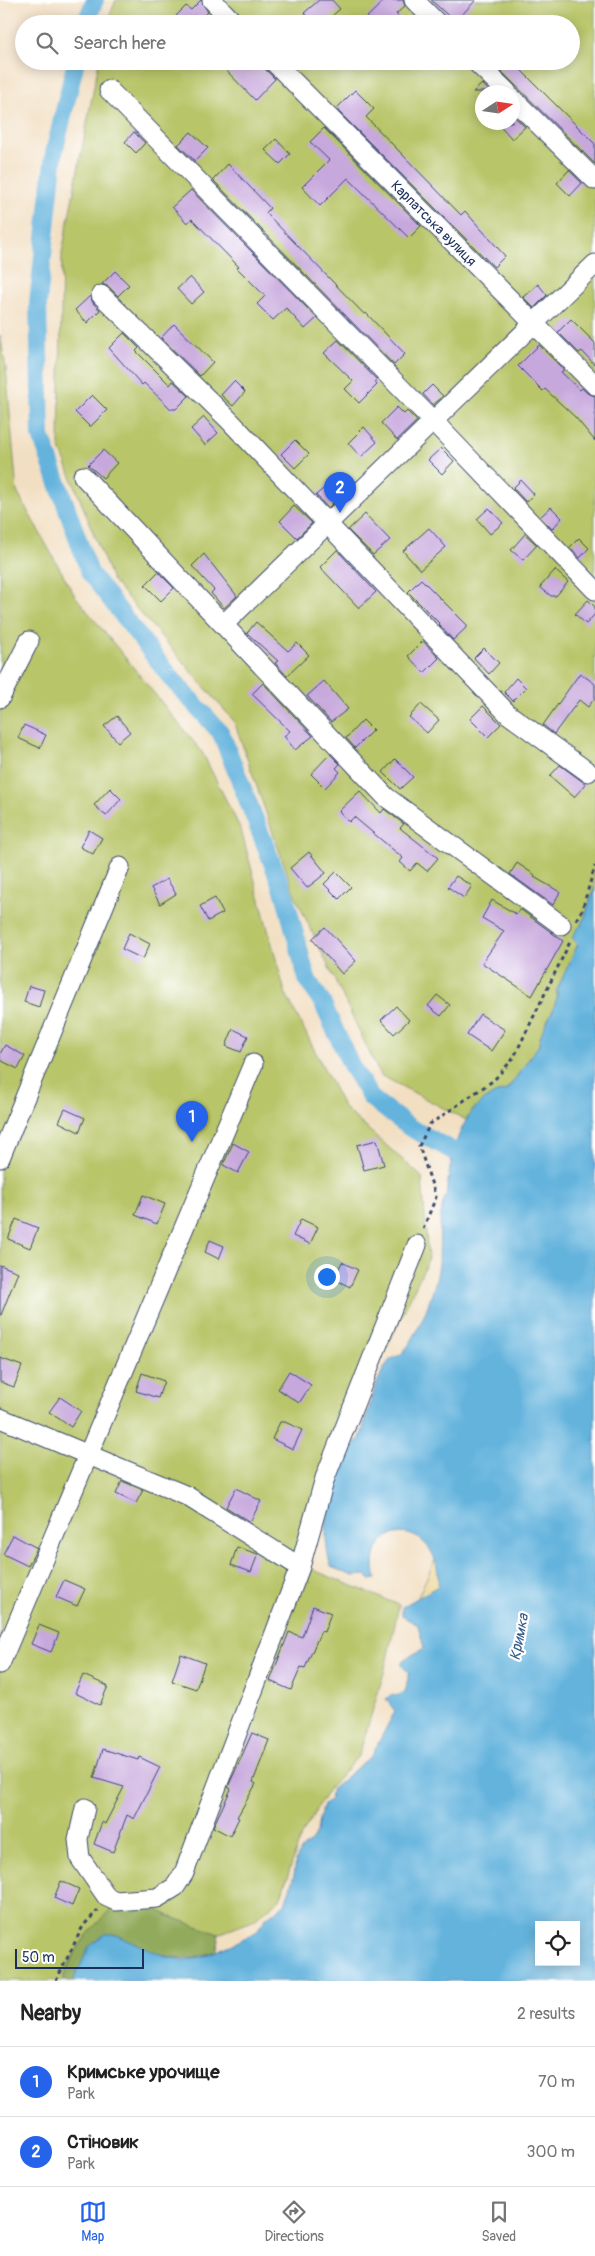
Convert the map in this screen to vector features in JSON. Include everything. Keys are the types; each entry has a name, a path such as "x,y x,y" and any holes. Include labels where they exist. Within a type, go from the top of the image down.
{"lane":[{"path":"212,0 226,15"},
{"path":"414,0 429,15"},
{"name":"Карпатська вулиця","path":"281,70 595,385"},
{"path":"484,70 500,85"},
{"path":"108,90 434,421 595,590"},
{"path":"520,106 595,180"},
{"path":"224,624 595,264"},
{"path":"101,295 229,420 508,714 588,772"},
{"path":"83,476 386,798 564,930"},
{"path":"0,698 29,641"},
{"path":"0,1158 120,867"},
{"path":"0,1664 90,1456 253,1064"},
{"path":"85,1808 78,1839 80,1858 107,1897 116,1901 157,1898 175,1886 184,1872 300,1567 325,1478 417,1245"},
{"path":"0,1418 187,1496 300,1567"}],"path":[{"path":"417,1245 436,1196 419,1146 430,1124 494,1080 513,1059 571,940 564,930 582,910 595,866"},
{"path":"56,1981 83,1926 106,1904 116,1901"}],"green space":[{"path":"116,0 595,0 595,887 582,925 577,929 578,944 557,990 555,1004 540,1038 539,1045 507,1090 495,1094 484,1101 473,1110 466,1120 380,1075 295,896 234,721 112,580 59,446 62,253 97,70 580,70 580,15 110,15"},
{"path":"0,335 6,368 17,492 75,596 202,752 241,830 285,992 344,1108 422,1177 428,1260 325,1478 306,1567 399,1605 384,1673 359,1755 329,1789 301,1836 280,1899 253,1921 218,1934 169,1916 146,1904 69,1963 62,1981 0,1981"},
{"path":"146,1904 169,1916 218,1934 219,1941 216,1951 201,1956 175,1958 152,1951 113,1934 89,1947 73,1981 62,1981 83,1941 113,1907"}],"sand":[{"path":"435,1560 456,1569 439,1608 417,1599"}],"water":[{"name":"Кримка","path":"595,887 595,1981 73,1981 89,1947 105,1934 113,1934 168,1957 184,1960 204,1956 256,1932 266,1918 285,1904 294,1875 296,1860 302,1849 317,1832 319,1818 324,1805 330,1799 333,1788 372,1755 395,1711 386,1699 392,1694 396,1696 405,1692 409,1673 402,1666 402,1661 424,1648 418,1625 402,1616 402,1607 438,1586 436,1563 428,1547 417,1537 403,1533 390,1536 380,1544 375,1559 376,1579 370,1580 366,1575 353,1576 331,1567 326,1541 330,1503 342,1466 354,1443 360,1439 380,1376 390,1360 402,1353 409,1345 431,1297 439,1264 443,1202 460,1132 478,1105 491,1096 507,1090 539,1045 540,1038 555,1004 557,990 578,944 572,938 577,929 582,925"}],"building":[{"path":"201,0 208,12 205,15 177,15 186,6 191,10"},
{"path":"319,0 332,0 340,9 333,15 306,15 304,13"},
{"path":"385,0 403,0 405,6 397,15 369,15"},
{"path":"431,0 476,0 462,15 447,15"},
{"path":"226,70 266,70 275,79 255,100"},
{"path":"500,70 521,70 595,144 595,164 520,90 520,85 515,85"},
{"path":"355,90 374,109 366,117 461,215 465,211 505,256 494,267 339,112 337,108"},
{"path":"520,122 525,127 512,139 504,130 520,130"},
{"path":"324,128 421,226 409,238 348,178 320,206 302,187 329,160 310,142"},
{"path":"134,132 145,143 136,153 125,142"},
{"path":"191,132 208,148 195,161 178,145"},
{"path":"276,139 290,154 280,164 265,150"},
{"path":"228,164 270,208 266,213 405,354 394,365 213,180"},
{"path":"569,170 582,183 570,196 557,183"},
{"path":"191,190 317,318 305,329 286,308 273,320 257,304 265,296 192,219 187,223 172,207"},
{"path":"115,271 129,285 118,296 109,287 102,284"},
{"path":"190,277 204,292 191,304 177,289"},
{"path":"538,284 547,295 534,308 523,297"},
{"path":"90,296 93,303 100,310 87,323 75,310"},
{"path":"571,319 595,343 595,365 582,351 579,353 558,332"},
{"path":"174,324 213,362 200,376 161,338"},
{"path":"124,333 139,348 136,351 170,385 173,381 189,396 176,409 171,409 144,383 142,385 109,348"},
{"path":"338,340 377,380 375,382 377,385 359,403 345,389 353,381 324,353"},
{"path":"539,345 564,370 561,372 580,390 582,388 587,393 595,396 595,441 576,418 545,389 543,391 518,366"},
{"path":"234,381 245,392 233,406 221,395"},
{"path":"432,385 443,396 433,405 423,394"},
{"path":"92,395 107,410 90,427 75,412"},
{"path":"397,407 404,414 407,411 417,421 397,440 381,423"},
{"path":"204,417 218,433 205,445 191,429"},
{"path":"364,427 377,442 361,457 348,443"},
{"path":"295,440 309,454 295,468 281,454"},
{"path":"441,448 454,461 442,474 428,460"},
{"path":"103,450 117,463 103,478 88,465"},
{"path":"521,480 534,494 526,502 513,488"},
{"path":"330,483 341,495 328,508 316,495"},
{"path":"294,506 312,523 297,538 280,521"},
{"path":"551,507 562,518 552,529 540,517"},
{"path":"489,508 503,523 490,534 477,519"},
{"path":"365,514 390,540 373,555 348,530"},
{"path":"429,528 446,547 420,570 403,551"},
{"path":"525,534 537,545 523,560 511,550"},
{"path":"579,538 589,548 580,558 570,547"},
{"path":"337,550 376,592 359,608 320,567"},
{"path":"204,554 237,596 224,608 211,593 214,590 192,566"},
{"path":"555,570 568,582 556,596 551,596 540,587"},
{"path":"158,572 174,588 161,601 145,585"},
{"path":"421,579 468,626 453,640 408,592"},
{"path":"588,600 595,607 595,614 586,624 575,614"},
{"path":"256,622 288,651 297,643 309,655 287,676 275,663 278,661 247,633"},
{"path":"423,641 439,658 424,673 408,656"},
{"path":"484,648 499,663 489,674 474,658"},
{"path":"580,673 595,684 595,698 588,707 579,700 554,734 543,725"},
{"path":"516,678 526,688 513,701 504,692"},
{"path":"324,681 348,709 331,722 307,696"},
{"path":"263,683 313,736 295,750 284,736 290,731 252,694"},
{"path":"421,704 439,720 427,733 409,717"},
{"path":"483,706 501,724 488,737 470,719"},
{"path":"117,716 130,732 118,742 104,726"},
{"path":"363,720 373,730 355,748 346,738"},
{"path":"24,725 46,735 40,748 18,738"},
{"path":"330,754 340,764 336,768 340,772 325,788 311,774"},
{"path":"395,759 413,777 400,789 383,772"},
{"path":"560,765 586,784 574,797 550,776"},
{"path":"110,788 121,799 106,816 94,805"},
{"path":"360,791 381,813 384,809 404,824 400,828 438,858 427,871 417,863 410,871 400,862 403,858 354,817 349,822 339,811"},
{"path":"89,830 102,838 93,854 80,847"},
{"path":"309,852 326,873 307,888 290,868"},
{"path":"517,863 535,875 534,877 560,892 553,905 510,874"},
{"path":"336,872 351,887 339,899 324,884"},
{"path":"456,876 472,886 464,898 448,887"},
{"path":"167,879 176,894 160,904 151,888"},
{"path":"215,898 223,913 208,921 200,906"},
{"path":"492,900 516,914 520,909 563,941 532,996 482,963 504,931 482,918"},
{"path":"325,927 356,961 342,974 312,939"},
{"path":"129,933 150,944 143,959 122,949"},
{"path":"29,986 44,990 39,1007 24,1002"},
{"path":"437,995 450,1005 441,1016 428,1006"},
{"path":"396,1006 409,1020 394,1034 381,1020"},
{"path":"480,1014 505,1030 491,1051 467,1035"},
{"path":"233,1029 248,1036 241,1052 226,1046"},
{"path":"5,1045 25,1056 18,1069 0,1060 0,1054"},
{"path":"65,1109 85,1118 79,1132 59,1122"},
{"path":"377,1140 384,1165 364,1170 357,1145"},
{"path":"233,1143 249,1152 238,1173 223,1165"},
{"path":"143,1195 165,1204 157,1224 135,1215"},
{"path":"16,1219 38,1228 30,1248 8,1239"},
{"path":"301,1219 318,1227 310,1244 293,1236"},
{"path":"210,1240 224,1246 219,1259 205,1252"},
{"path":"342,1262 358,1270 350,1287 334,1279"},
{"path":"0,1265 18,1272 1,1315 0,1315"},
{"path":"0,1358 22,1366 14,1387 0,1382"},
{"path":"289,1371 311,1385 299,1403 278,1389"},
{"path":"142,1373 164,1381 158,1398 136,1391"},
{"path":"60,1397 81,1411 71,1427 49,1412"},
{"path":"280,1422 285,1422 302,1430 293,1449 272,1439"},
{"path":"122,1481 143,1490 136,1503 116,1494"},
{"path":"236,1488 261,1501 250,1522 226,1507"},
{"path":"13,1535 37,1548 28,1566 3,1554"},
{"path":"237,1547 258,1554 251,1572 231,1565"},
{"path":"64,1580 85,1589 77,1606 56,1597"},
{"path":"313,1606 331,1613 324,1632 321,1631 305,1668 301,1667 291,1690 270,1681 289,1632 302,1637"},
{"path":"39,1625 59,1633 51,1652 31,1644"},
{"path":"181,1654 205,1663 196,1689 172,1681"},
{"path":"83,1675 108,1686 100,1705 75,1693"},
{"path":"252,1733 269,1740 253,1782 256,1784 237,1817 239,1818 230,1836 213,1827 231,1789 228,1787"},
{"path":"103,1749 138,1760 139,1757 160,1767 134,1819 127,1815 113,1852 94,1844 102,1822 105,1824 124,1787 94,1778"},
{"path":"61,1881 79,1889 72,1906 54,1898"}],"waterway":[{"path":"89,15 95,0"},
{"path":"74,70 54,153 38,303 41,436 90,573 172,679 221,733 284,893 307,979 322,1002 352,1067 371,1098 409,1127 453,1151"}],"place":[{"name":"Стіновик","path":"340,513"},
{"name":"Кримське урочище","path":"192,1142"}]}
